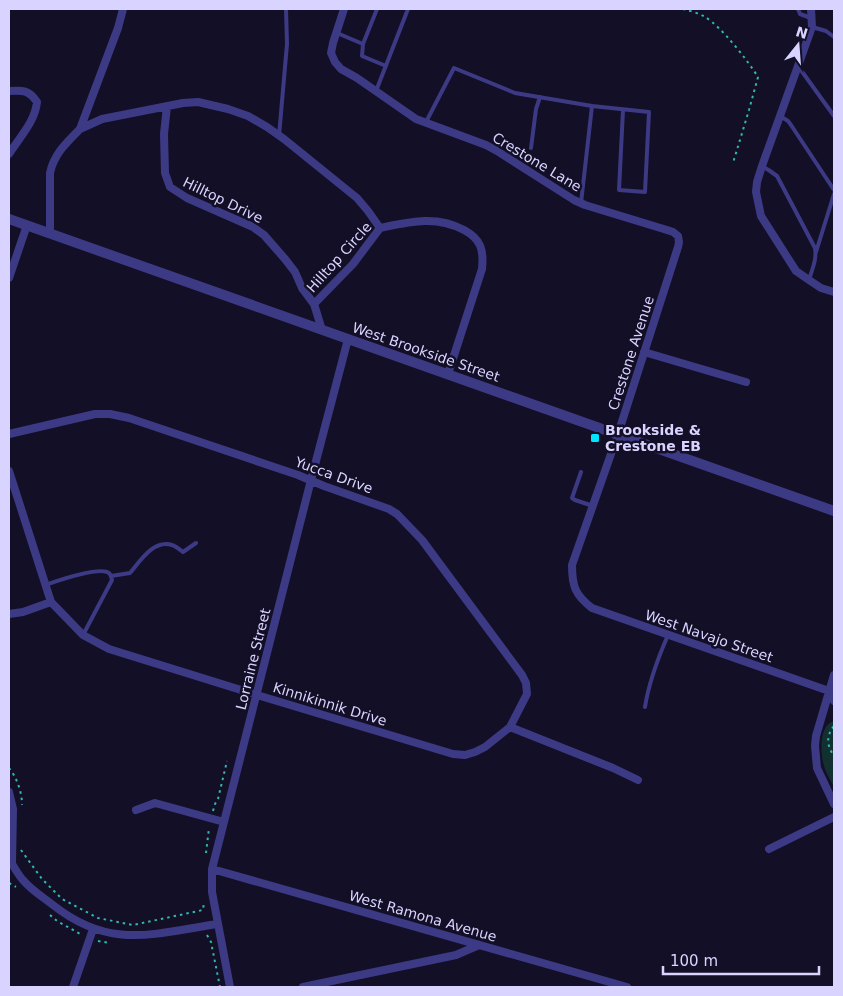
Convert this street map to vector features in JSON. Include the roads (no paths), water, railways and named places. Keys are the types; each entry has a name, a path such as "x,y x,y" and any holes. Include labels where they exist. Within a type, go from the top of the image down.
{"street":[{"path":"80,129 118,28 123,9"},
{"name":"Crestone Lane","path":"344,9 331,53 341,69 416,119 486,145 574,200 673,232 678,236"},
{"path":"810,9 812,27 756,182 756,192 761,216 796,271 822,288 834,292"},
{"path":"9,91 26,91 37,102 36,111 32,119 9,154"},
{"path":"50,233 50,173 52,163 68,140 80,129 102,119 183,102 211,104 228,109 248,116 267,127 357,198 380,228"},
{"name":"Hilltop Drive","path":"167,106 164,134 164,173 170,187 187,198 254,226 264,235 285,259 314,304 322,330"},
{"name":"West Brookside Street","path":"9,219 834,510"},
{"name":"Hilltop Circle","path":"314,304 353,264 380,228 432,221 456,226 476,240 481,248 483,258 482,269 448,374"},
{"path":"9,278 27,225"},
{"name":"Crestone Avenue","path":"576,591 572,580 572,566 618,434 679,242 678,236"},
{"name":"Lorraine Street","path":"230,987 212,892 212,869 348,339"},
{"path":"644,352 746,382"},
{"name":"Yucca Drive","path":"9,434 95,414 110,414 138,421 311,480 397,514 422,540 526,683 526,694 510,727"},
{"path":"9,471 51,602 23,612 9,614"},
{"name":"West Navajo Street","path":"576,591 582,600 592,608 829,691"},
{"name":"Kinnikinnik Drive","path":"51,602 83,635 110,649 453,754 465,754 480,750 510,727"},
{"path":"834,675 814,746 817,768 834,804"},
{"path":"829,691 834,701"},
{"path":"510,727 613,768 638,780"},
{"path":"9,792 13,809 11,865 35,891 76,922 111,934 140,936 217,924"},
{"path":"136,810 155,802 224,822"},
{"path":"769,849 834,817"},
{"name":"West Ramona Avenue","path":"212,869 627,987"},
{"path":"73,987 93,929"},
{"path":"303,987 456,955 479,945"}],"lane":[{"path":"279,136 287,44 286,9"},
{"path":"377,9 363,44 362,56 386,66"},
{"path":"376,91 408,9"},
{"path":"798,9 800,14 811,18"},
{"path":"812,27 826,31 834,37"},
{"path":"337,32 363,44"},
{"path":"798,66 834,116"},
{"path":"426,122 454,68 515,93 592,106 649,112 645,192 619,190 623,110"},
{"path":"531,148 536,109 540,98"},
{"path":"581,203 592,106"},
{"path":"780,116 788,120 834,190"},
{"path":"762,166 777,176 815,248 816,254"},
{"path":"809,280 834,194"},
{"path":"581,472 572,498 593,506"},
{"path":"111,576 130,573 144,556 162,544 171,544 183,552 196,543"},
{"path":"45,585 86,573 104,571 109,573 112,580 83,635"},
{"path":"645,707 652,675 668,634"}],"place":[{"name":"Brookside & Crestone EB","path":"595,438"}]}
